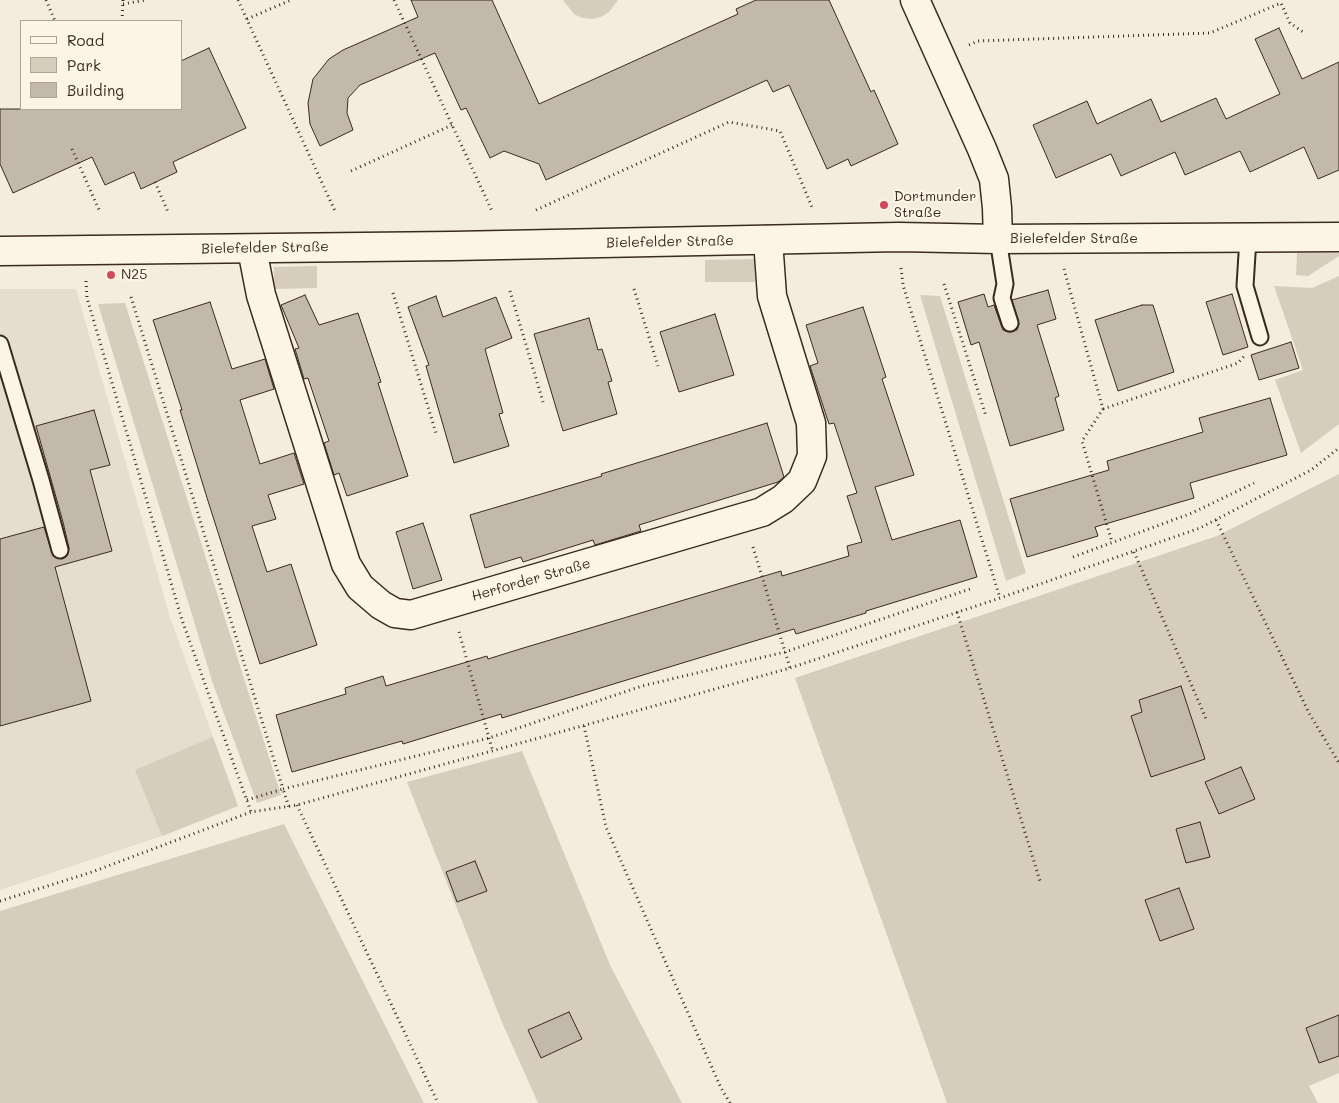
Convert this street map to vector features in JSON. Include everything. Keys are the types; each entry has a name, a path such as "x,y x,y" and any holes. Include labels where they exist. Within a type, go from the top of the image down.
{"street":[{"path":"915,0 994,179 998,239"},
{"name":"Bielefelder Straße","path":"0,251 252,249 899,237 1056,239 1339,237"},
{"name":"Herforder Straße","path":"252,249 262,295 346,564 360,588 381,605 395,613 411,615 762,512 783,499 802,481 812,456 812,423 772,296 768,240"}],"lane":[{"path":"1248,238 1245,286 1260,337"},
{"path":"998,239 1005,284 1002,298 1010,324"},
{"path":"0,344 60,550"}],"path":[{"path":"46,0 55,20"},
{"path":"122,20 123,2 146,0"},
{"path":"238,0 335,212"},
{"path":"247,19 291,0"},
{"path":"394,0 492,211"},
{"path":"940,56 978,41 1210,33 1281,3 1290,23 1303,32"},
{"path":"536,210 730,122 780,131 813,210"},
{"path":"351,171 452,125"},
{"path":"72,149 100,212"},
{"path":"155,182 168,212"},
{"path":"899,237 902,285 1000,598"},
{"path":"1056,239 1103,409"},
{"path":"83,250 87,298 182,620 251,812"},
{"path":"944,284 986,416"},
{"path":"634,289 658,366"},
{"path":"510,291 543,402"},
{"path":"393,293 436,433"},
{"path":"1112,542 1082,441 1103,409 1238,363 1260,337"},
{"path":"0,901 92,872 251,812 297,805 790,668 1000,598 1200,528 1310,470 1339,448"},
{"path":"1073,557 1192,513 1254,483"},
{"path":"744,518 790,668"},
{"path":"1216,520 1309,713 1339,763"},
{"path":"1134,552 1207,721"},
{"path":"451,603 493,752"},
{"path":"957,612 1040,881"},
{"path":"584,726 606,827 721,1088 730,1103"},
{"path":"247,800 283,789 289,807"},
{"path":"297,805 438,1103"}],"shaded area":[{"path":"0,289 76,289 170,617 238,806 162,836 0,890"}],"green space":[{"path":"563,0 618,0 609,12 601,17 592,19 582,18 574,14"},
{"path":"1297,253 1339,253 1339,256 1308,276 1296,275"},
{"path":"754,259 755,282 705,282 705,260"},
{"path":"317,266 317,288 274,289 274,267"},
{"path":"1339,276 1339,424 1301,453 1275,380 1303,370 1274,286 1312,288"},
{"path":"920,295 940,296 1026,573 1006,581"},
{"path":"125,303 281,795 257,803 212,681 98,304"},
{"path":"1339,474 1339,1073 1309,1086 1318,1103 947,1103 795,678 1217,536"},
{"path":"213,737 238,806 162,836 135,770"},
{"path":"522,751 610,965 682,1103 538,1103 501,1020 407,782"},
{"path":"284,824 424,1103 0,1103 0,911"}],"building":[{"path":"411,0 492,0 539,104 738,14 736,9 756,0 829,0 871,92 874,90 898,144 851,166 848,159 827,169 789,85 773,92 767,80 546,180 539,164 504,151 490,158 466,108 461,110 435,53 360,85 348,98 347,113 353,130 320,146 310,124 308,103 313,79 329,59 343,50 418,17"},
{"path":"1279,28 1302,79 1339,62 1339,170 1318,179 1304,147 1250,172 1240,151 1185,175 1175,152 1121,176 1111,154 1056,178 1033,125 1087,101 1097,124 1151,99 1161,122 1216,98 1226,119 1280,94 1255,39"},
{"path":"209,48 246,128 173,162 177,172 141,189 134,172 105,185 92,157 13,193 0,164 0,109 182,110 182,61"},
{"path":"1048,290 1056,319 1037,325 1059,396 1055,398 1064,430 1010,446 979,342 971,345 958,302 984,294 988,307 994,305 1003,330 1012,332 1017,330 1019,324 1012,300"},
{"path":"1232,294 1248,347 1223,355 1206,302"},
{"path":"305,295 319,325 358,313 381,382 378,383 408,476 347,496 339,473 334,475 324,443 329,441 308,378 304,379 295,349 299,348 281,305"},
{"path":"436,296 443,317 496,297 512,338 485,349 503,413 499,414 509,446 454,463 426,366 429,365 408,307"},
{"path":"210,302 232,369 265,359 274,389 240,400 260,464 294,453 304,484 268,495 276,519 252,526 267,572 291,564 317,645 260,664 153,320"},
{"path":"1142,305 1153,305 1174,372 1118,391 1095,320"},
{"path":"863,307 886,377 882,379 914,475 875,487 892,540 960,520 977,577 796,634 794,629 502,718 501,714 403,744 402,741 292,772 276,715 346,694 345,688 383,676 386,686 487,656 488,659 781,571 782,576 849,556 847,546 862,542 847,496 857,493 834,423 829,424 810,366 818,363 806,325"},
{"path":"715,314 734,375 679,392 660,332"},
{"path":"589,318 598,350 602,349 612,381 608,382 617,414 563,431 534,334"},
{"path":"1291,342 1299,368 1259,380 1251,355"},
{"path":"1270,398 1287,455 1190,483 1194,498 1095,527 1098,536 1027,557 1010,499 1109,470 1107,461 1203,432 1199,418"},
{"path":"94,410 110,465 90,470 112,551 55,567 91,701 0,726 0,539 44,527 53,556 62,559 67,556 69,548 63,522 36,426"},
{"path":"767,423 784,477 778,482 639,525 641,531 595,545 593,540 523,562 521,557 485,568 470,515 602,476 601,474"},
{"path":"423,523 442,580 413,589 396,532"},
{"path":"1181,686 1205,759 1151,777 1131,716 1142,712 1139,700"},
{"path":"1241,767 1255,799 1219,814 1205,782"},
{"path":"1200,822 1210,857 1186,863 1176,829"},
{"path":"475,861 487,891 457,902 446,872"},
{"path":"1179,888 1194,929 1160,941 1145,900"},
{"path":"569,1012 582,1039 541,1058 528,1030"},
{"path":"1339,1015 1339,1056 1319,1063 1306,1028"}],"place":[{"name":"Dortmunder Straße","path":"884,205"},
{"name":"N25","path":"111,275"}]}
